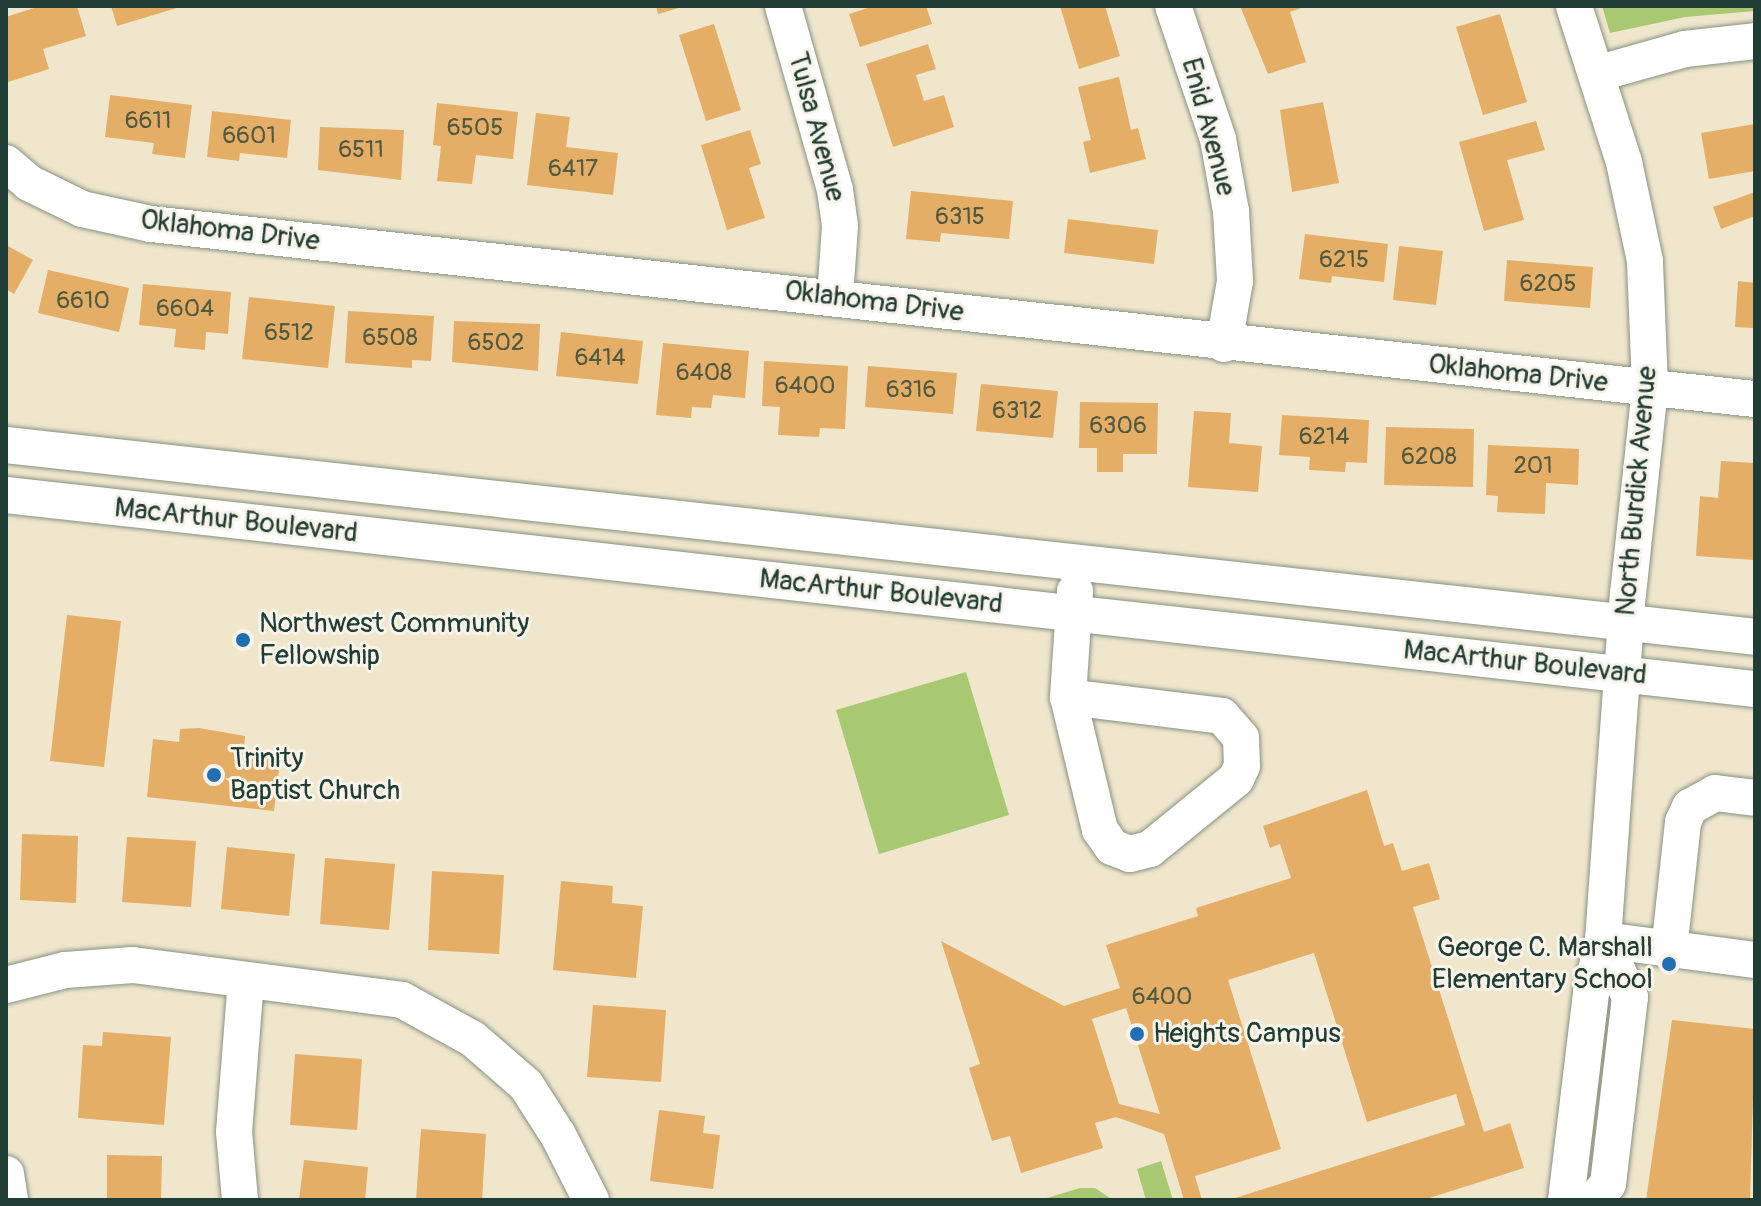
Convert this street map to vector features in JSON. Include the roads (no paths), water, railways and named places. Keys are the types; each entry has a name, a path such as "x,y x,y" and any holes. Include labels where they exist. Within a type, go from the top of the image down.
{"street":[{"name":"Tulsa Avenue","path":"783,6 835,190 840,226 835,297"},
{"name":"Enid Avenue","path":"1173,6 1218,139 1231,211 1235,281 1224,344"},
{"name":"North Burdick Avenue","path":"1566,1200 1591,992 1603,940 1626,624 1650,387 1645,261 1624,162 1574,6"},
{"path":"1596,74 1685,49 1755,41"},
{"name":"Oklahoma Drive","path":"6,163 29,183 82,209 151,224 835,297 1224,344 1755,399"},
{"name":"MacArthur Boulevard","path":"6,445 1755,637"},
{"name":"MacArthur Boulevard","path":"6,495 1755,689"},
{"path":"1068,697 1222,716 1241,738 1242,766 1236,779 1150,849 1121,852 1100,830 1068,697 1078,562"},
{"path":"1669,951 1683,822 1690,807 1715,793 1755,798"},
{"path":"1603,940 1755,960"},
{"path":"1594,1200 1608,1184 1630,997 1603,940"},
{"path":"6,985 65,970 133,965 402,1000 473,1039 526,1085 558,1135 591,1200"},
{"path":"240,1200 234,1132 246,980"},
{"path":"6,1174 10,1200"}],"place":[{"name":"Northwest Community Fellowship","path":"243,640"},
{"name":"Trinity Baptist Church","path":"214,775"},
{"name":"George C. Marshall Elementary School","path":"1669,964"},
{"name":"Heights Campus","path":"1137,1034"}]}
